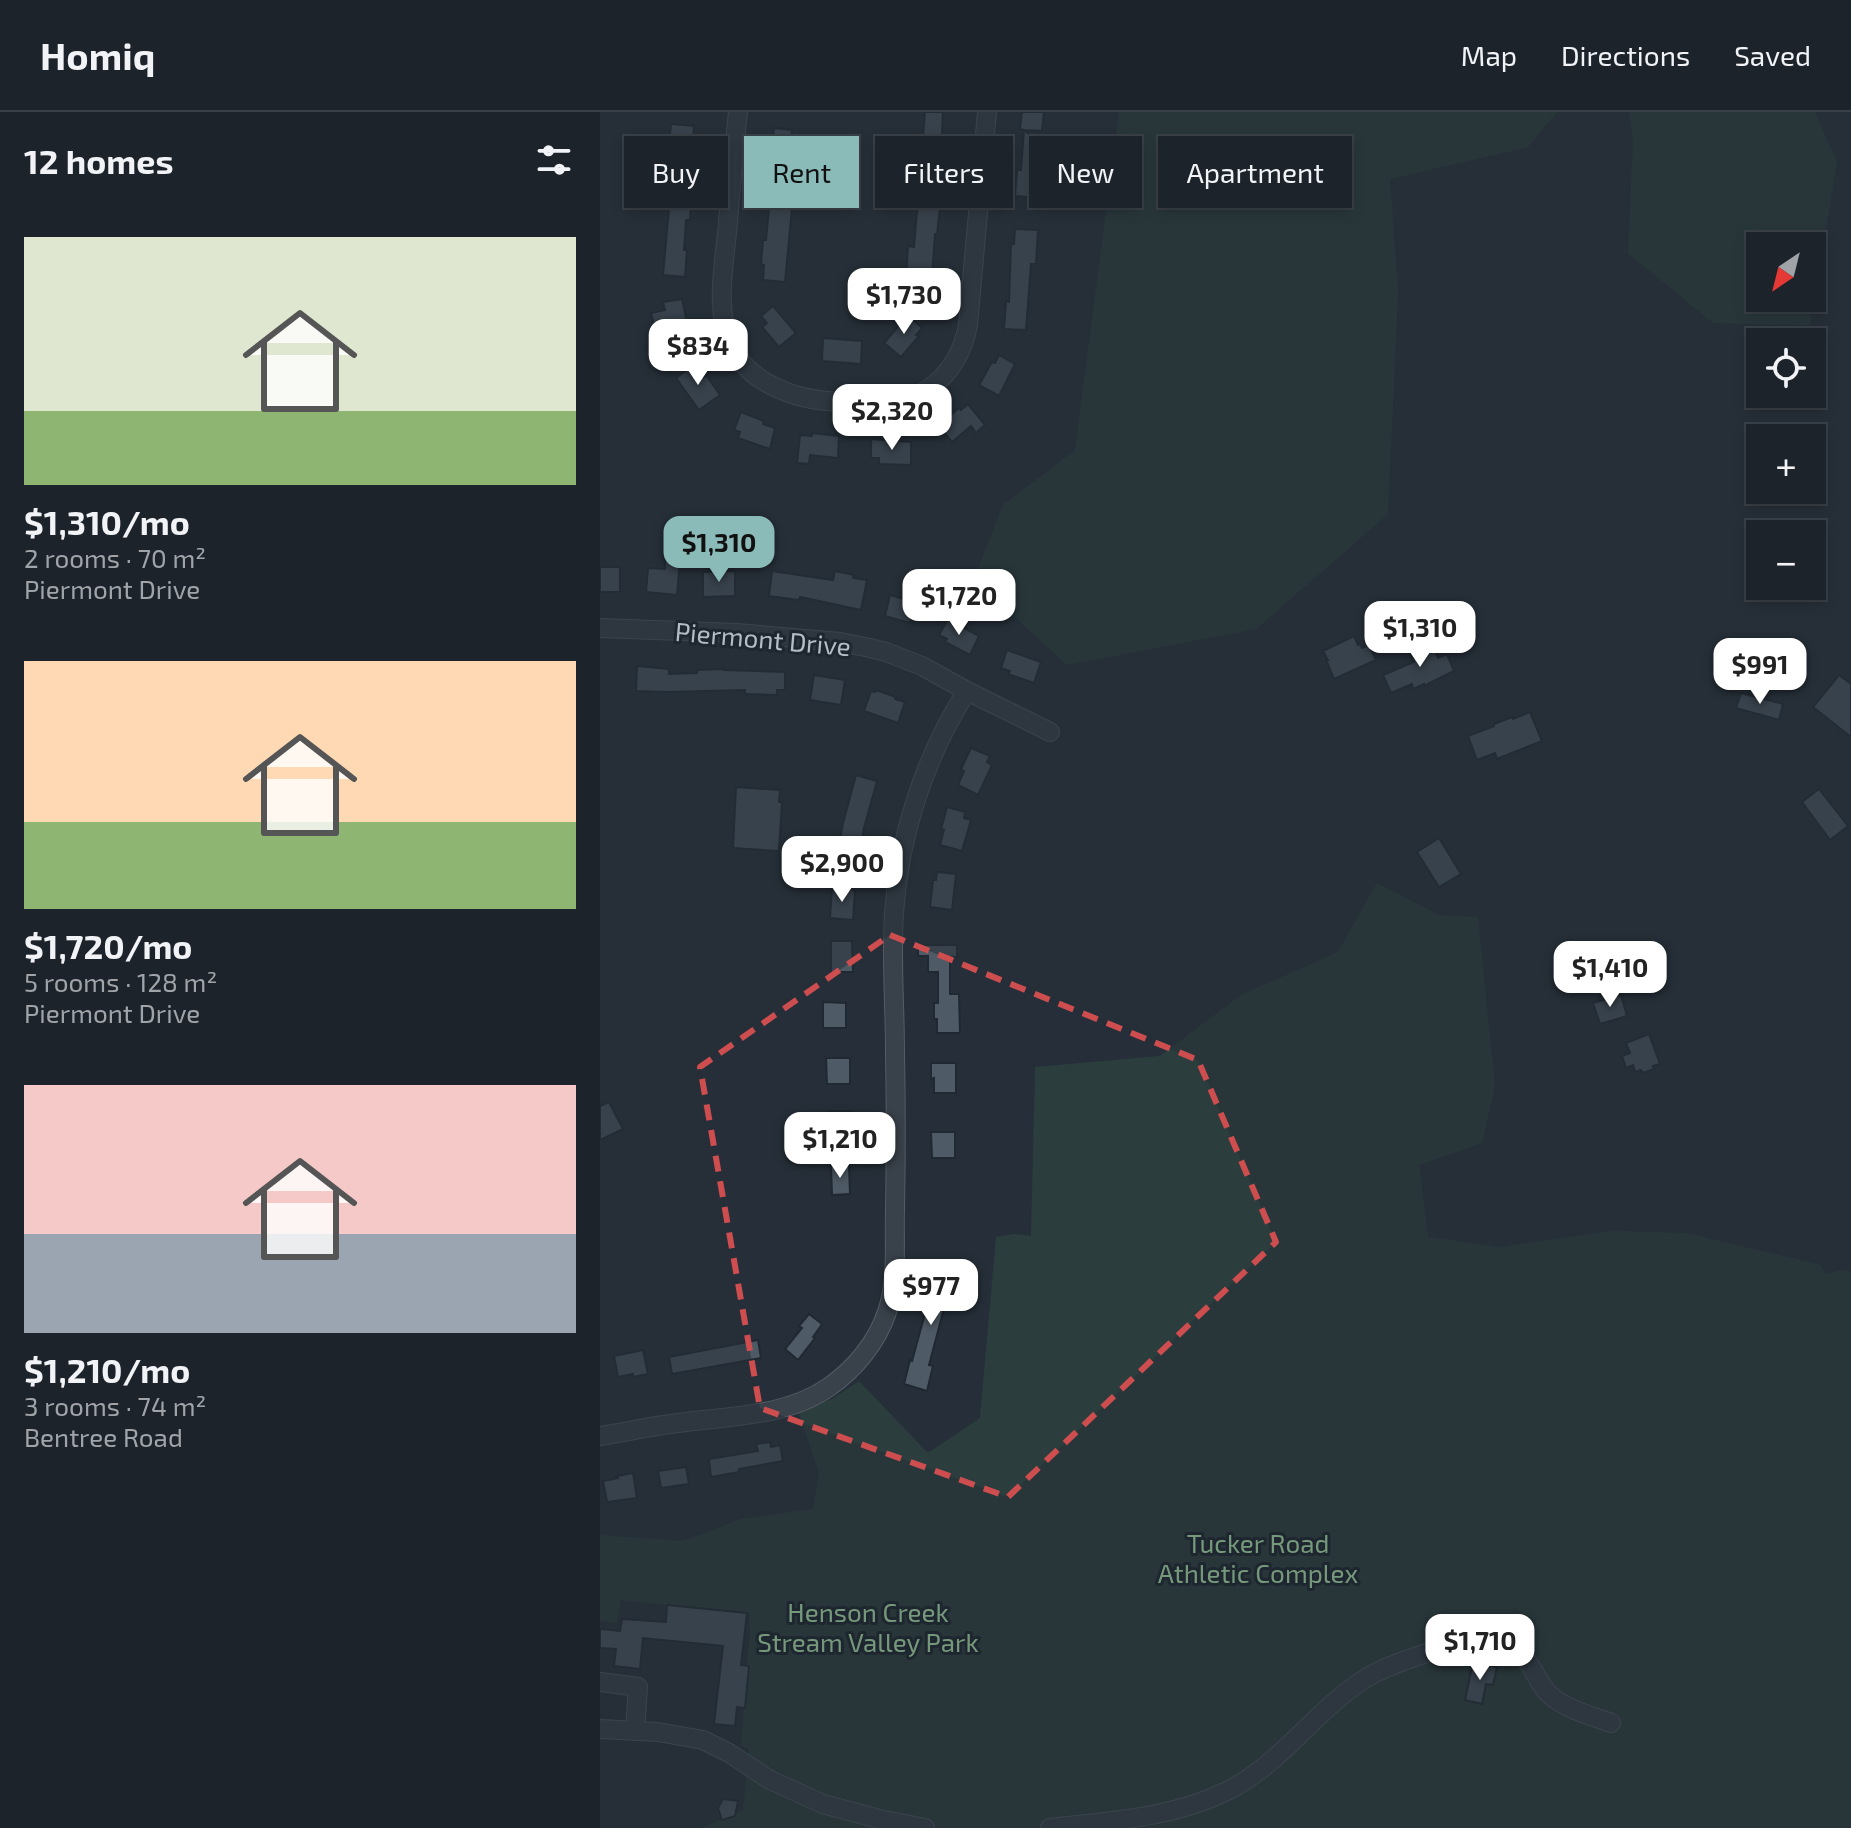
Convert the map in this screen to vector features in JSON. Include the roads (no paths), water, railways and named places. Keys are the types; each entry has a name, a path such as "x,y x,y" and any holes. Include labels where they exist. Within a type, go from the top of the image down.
{"street":[{"path":"738,112 722,287 724,324 732,348 748,371 789,393 824,401 865,403 904,399 926,391 939,382 960,355 968,325 987,112"},
{"name":"Piermont Drive","path":"600,628 737,633 840,642 886,652 908,660 1050,732"},
{"path":"600,1436 751,1414 801,1402 828,1388 858,1362 883,1321 888,1310 894,1268 893,941 898,878 921,787 946,725 967,691"},
{"path":"1050,1828 1161,1813 1225,1792 1256,1775 1362,1680 1447,1647 1483,1643 1513,1648 1524,1656 1537,1680 1565,1707 1611,1723"},
{"path":"600,1682 638,1687 635,1731"},
{"path":"600,1729 658,1732 703,1740 770,1780 815,1801 925,1828"}],"park label":[{"name":"Tucker Road Athletic Complex","path":"1258,1557"},
{"name":"Henson Creek Stream Valley Park","path":"868,1626"}]}
